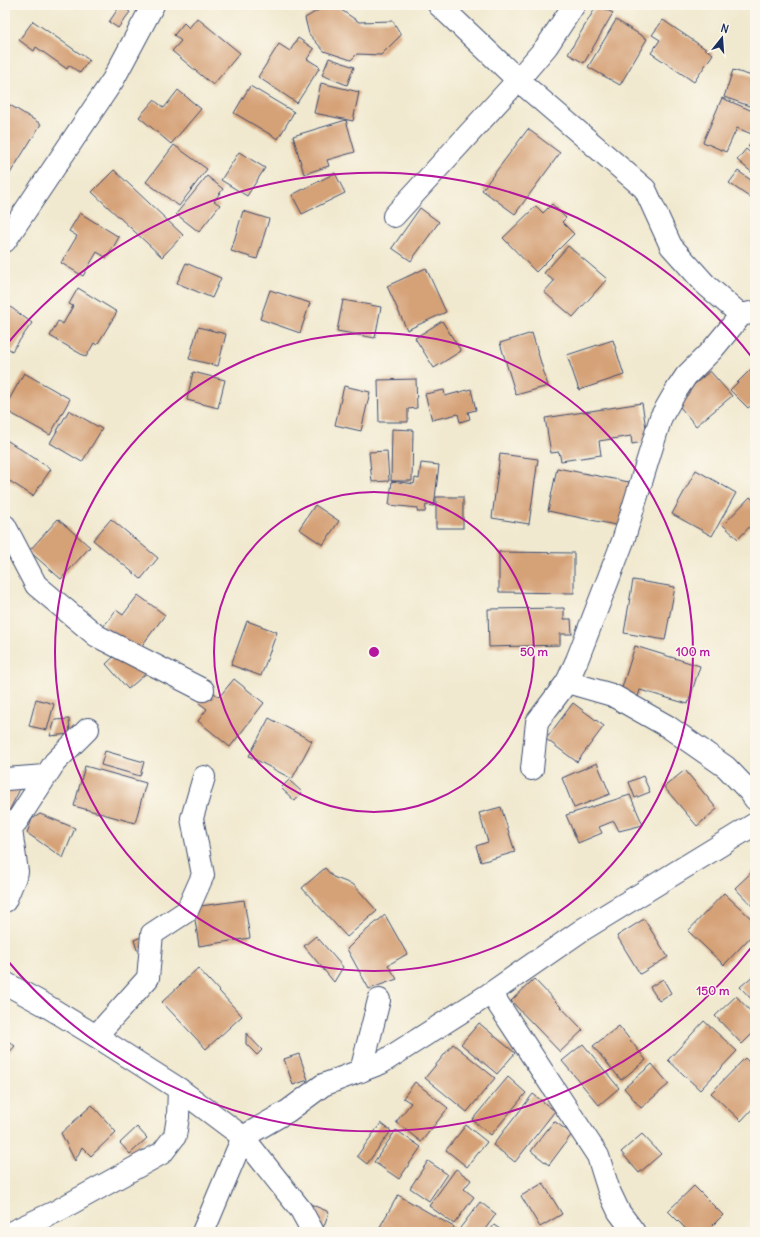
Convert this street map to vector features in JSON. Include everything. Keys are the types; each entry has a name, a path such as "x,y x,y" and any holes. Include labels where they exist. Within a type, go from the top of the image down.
{"street":[{"path":"5,241 113,80 153,5"},
{"path":"440,5 518,80 645,188 671,246 706,285 748,314 686,376 662,417 623,541 577,660 567,682 537,722 532,768"},
{"path":"394,216 518,80 547,46 574,5"},
{"path":"5,526 36,586 97,636 203,690"},
{"path":"567,682 612,695 667,726 726,767 755,799"},
{"path":"5,901 17,872 11,830 55,762 88,729"},
{"path":"6,779 45,776"},
{"path":"96,1036 148,978 152,934 187,911 203,875 192,818 204,777"},
{"path":"203,1232 243,1137 288,1111 323,1085 382,1063 491,993 582,930 755,824"},
{"path":"5,983 96,1036 179,1089 243,1137 301,1210 313,1232"},
{"path":"491,993 598,1156 609,1191 619,1212 634,1232"},
{"path":"360,1071 379,1000"},
{"path":"12,1232 57,1212 162,1153 175,1136 178,1117 179,1089"}],"building":[{"path":"327,5 334,5 359,22 393,21 401,35 381,55 357,54 351,60 324,51 309,34 305,18"},
{"path":"597,5 613,13 584,63 568,54"},
{"path":"120,6 130,12 118,28 109,22"},
{"path":"197,18 240,53 213,85 172,51 181,41 174,35 184,23 189,28"},
{"path":"616,20 647,39 620,85 588,67"},
{"path":"663,20 713,54 694,82 651,53 660,40 652,35"},
{"path":"33,21 89,60 80,73 69,65 67,69 36,47 34,51 19,40"},
{"path":"298,38 314,49 307,59 320,67 297,103 258,77 279,44 290,51"},
{"path":"329,58 354,67 347,85 322,75"},
{"path":"733,70 755,77 755,108 724,97"},
{"path":"321,83 359,92 353,121 314,113"},
{"path":"250,86 294,112 278,139 234,113"},
{"path":"178,90 201,109 171,144 139,117 154,100 164,108"},
{"path":"722,98 755,112 754,135 737,128 726,152 703,142"},
{"path":"5,102 41,124 9,175 5,173"},
{"path":"346,120 355,152 327,160 329,166 304,174 293,136"},
{"path":"528,129 560,153 515,214 482,190"},
{"path":"755,138 755,153 748,146"},
{"path":"174,145 207,169 179,206 146,182"},
{"path":"746,149 755,157 755,175 737,160"},
{"path":"239,152 265,168 247,196 221,180"},
{"path":"114,170 183,235 162,257 92,192"},
{"path":"738,171 755,183 755,195 752,199 729,183"},
{"path":"335,173 345,193 302,214 292,195"},
{"path":"207,176 223,189 214,201 220,205 199,232 176,214"},
{"path":"552,204 566,218 562,222 574,234 536,272 503,238 536,206 543,213"},
{"path":"420,208 439,222 411,261 392,248"},
{"path":"243,211 269,219 257,259 231,251"},
{"path":"80,213 119,237 107,258 97,252 83,276 61,263 77,236 69,231"},
{"path":"568,246 607,279 573,317 544,292 554,281 544,273"},
{"path":"186,263 221,278 212,298 177,283"},
{"path":"426,268 446,312 407,330 387,286"},
{"path":"78,288 117,312 97,345 94,343 86,357 50,336 58,321 63,324 73,306 69,304"},
{"path":"270,290 310,303 300,333 260,319"},
{"path":"343,300 381,307 375,338 337,331"},
{"path":"5,303 32,323 12,351 5,346"},
{"path":"442,321 461,351 434,368 415,338"},
{"path":"198,327 226,334 218,366 189,359"},
{"path":"532,333 548,386 516,395 500,343"},
{"path":"613,340 624,375 579,390 567,355"},
{"path":"755,365 755,402 748,408 730,390"},
{"path":"710,371 732,396 696,426 675,401"},
{"path":"193,372 225,380 218,408 187,400"},
{"path":"24,373 70,399 50,435 5,410 5,407"},
{"path":"416,379 417,408 408,409 408,422 379,422 378,380"},
{"path":"344,386 370,392 361,431 335,425"},
{"path":"471,389 476,410 468,412 470,419 460,422 458,414 432,420 425,394 444,390 445,396"},
{"path":"642,403 648,441 632,444 631,436 599,441 601,455 561,461 559,452 551,453 545,418"},
{"path":"69,410 102,429 82,462 50,443"},
{"path":"392,429 413,430 412,481 391,481"},
{"path":"5,439 51,469 33,496 5,478"},
{"path":"387,451 389,481 372,482 369,452"},
{"path":"500,454 538,459 529,524 492,518"},
{"path":"421,463 439,465 434,506 426,505 425,512 417,512 418,508 389,505 392,481 414,484 415,478 419,479"},
{"path":"557,468 629,482 620,526 548,511"},
{"path":"696,470 736,493 712,536 672,514"},
{"path":"436,497 463,497 463,528 436,528"},
{"path":"750,497 755,502 755,521 738,539 723,525"},
{"path":"315,505 339,521 323,545 299,529"},
{"path":"58,519 90,547 61,579 29,551"},
{"path":"111,519 158,558 141,579 93,540"},
{"path":"499,552 574,553 574,593 499,592"},
{"path":"633,580 675,587 665,640 624,633"},
{"path":"138,595 165,615 137,652 103,627 116,610 123,615"},
{"path":"564,608 564,619 571,619 572,634 560,634 560,645 489,647 488,609"},
{"path":"247,621 277,632 261,676 231,665"},
{"path":"635,646 700,666 688,704 640,690 638,697 621,691"},
{"path":"121,650 148,672 128,689 106,664"},
{"path":"234,679 264,703 230,747 198,721 207,709 199,703 209,689 219,697"},
{"path":"36,699 54,704 47,730 29,726"},
{"path":"573,703 604,726 577,762 546,739"},
{"path":"269,718 312,741 292,779 249,756"},
{"path":"69,719 70,734 50,736 55,720"},
{"path":"105,751 144,762 140,776 101,765"},
{"path":"597,763 610,794 574,808 562,778"},
{"path":"85,766 146,783 135,823 74,806"},
{"path":"685,770 717,809 697,826 664,787"},
{"path":"643,776 650,792 635,798 629,782"},
{"path":"5,780 21,787 5,819"},
{"path":"289,780 302,792 295,801 281,788"},
{"path":"630,795 643,825 619,831 614,821 599,827 602,833 578,843 566,815"},
{"path":"501,807 515,852 481,862 476,846 488,842 479,813"},
{"path":"40,814 75,828 63,858 27,833 32,819"},
{"path":"325,868 333,877 354,885 377,911 347,937 302,888"},
{"path":"755,869 755,909 735,888"},
{"path":"724,893 755,922 755,932 724,965 688,931"},
{"path":"244,900 250,938 199,946 193,907"},
{"path":"385,915 407,954 388,965 397,979 369,989 347,949"},
{"path":"644,919 668,957 640,974 617,936"},
{"path":"316,936 343,967 334,982 304,946"},
{"path":"141,937 145,948 137,950 134,940"},
{"path":"198,968 242,1016 206,1049 162,1002"},
{"path":"755,974 755,1003 740,987"},
{"path":"534,979 583,1030 560,1052 511,1001"},
{"path":"663,979 671,993 659,1001 650,987"},
{"path":"736,996 755,1016 755,1031 742,1044 715,1016"},
{"path":"704,1021 737,1051 700,1090 668,1060"},
{"path":"479,1023 515,1053 497,1074 461,1044"},
{"path":"619,1026 646,1060 621,1080 593,1046"},
{"path":"246,1033 262,1050 257,1055 246,1044"},
{"path":"7,1040 15,1046 5,1057 5,1042"},
{"path":"453,1044 495,1078 467,1112 425,1078"},
{"path":"583,1044 619,1088 599,1105 562,1061"},
{"path":"299,1054 308,1080 293,1085 284,1059"},
{"path":"745,1058 755,1068 755,1106 741,1121 711,1093"},
{"path":"652,1064 669,1084 641,1108 624,1088"},
{"path":"508,1077 526,1093 491,1135 472,1120"},
{"path":"415,1082 448,1108 421,1142 396,1122 411,1103 403,1098"},
{"path":"533,1094 555,1111 515,1162 493,1145"},
{"path":"92,1105 116,1132 91,1156 82,1147 75,1161 61,1133"},
{"path":"554,1121 572,1134 549,1165 531,1151"},
{"path":"381,1123 391,1131 367,1164 357,1156"},
{"path":"466,1125 487,1142 467,1167 446,1150"},
{"path":"137,1127 147,1138 130,1154 120,1143"},
{"path":"396,1130 421,1147 399,1179 374,1162"},
{"path":"642,1134 661,1154 639,1173 621,1152"},
{"path":"428,1161 447,1174 429,1201 410,1188"},
{"path":"456,1169 471,1180 464,1189 474,1197 454,1224 429,1206"},
{"path":"543,1183 562,1214 540,1227 521,1196"},
{"path":"694,1186 723,1215 706,1232 689,1232 668,1211"},
{"path":"398,1195 454,1227 451,1232 377,1232"},
{"path":"480,1202 496,1214 483,1232 457,1232"},
{"path":"308,1203 329,1212 322,1231"},
{"path":"494,1225 504,1232 489,1232"}]}
